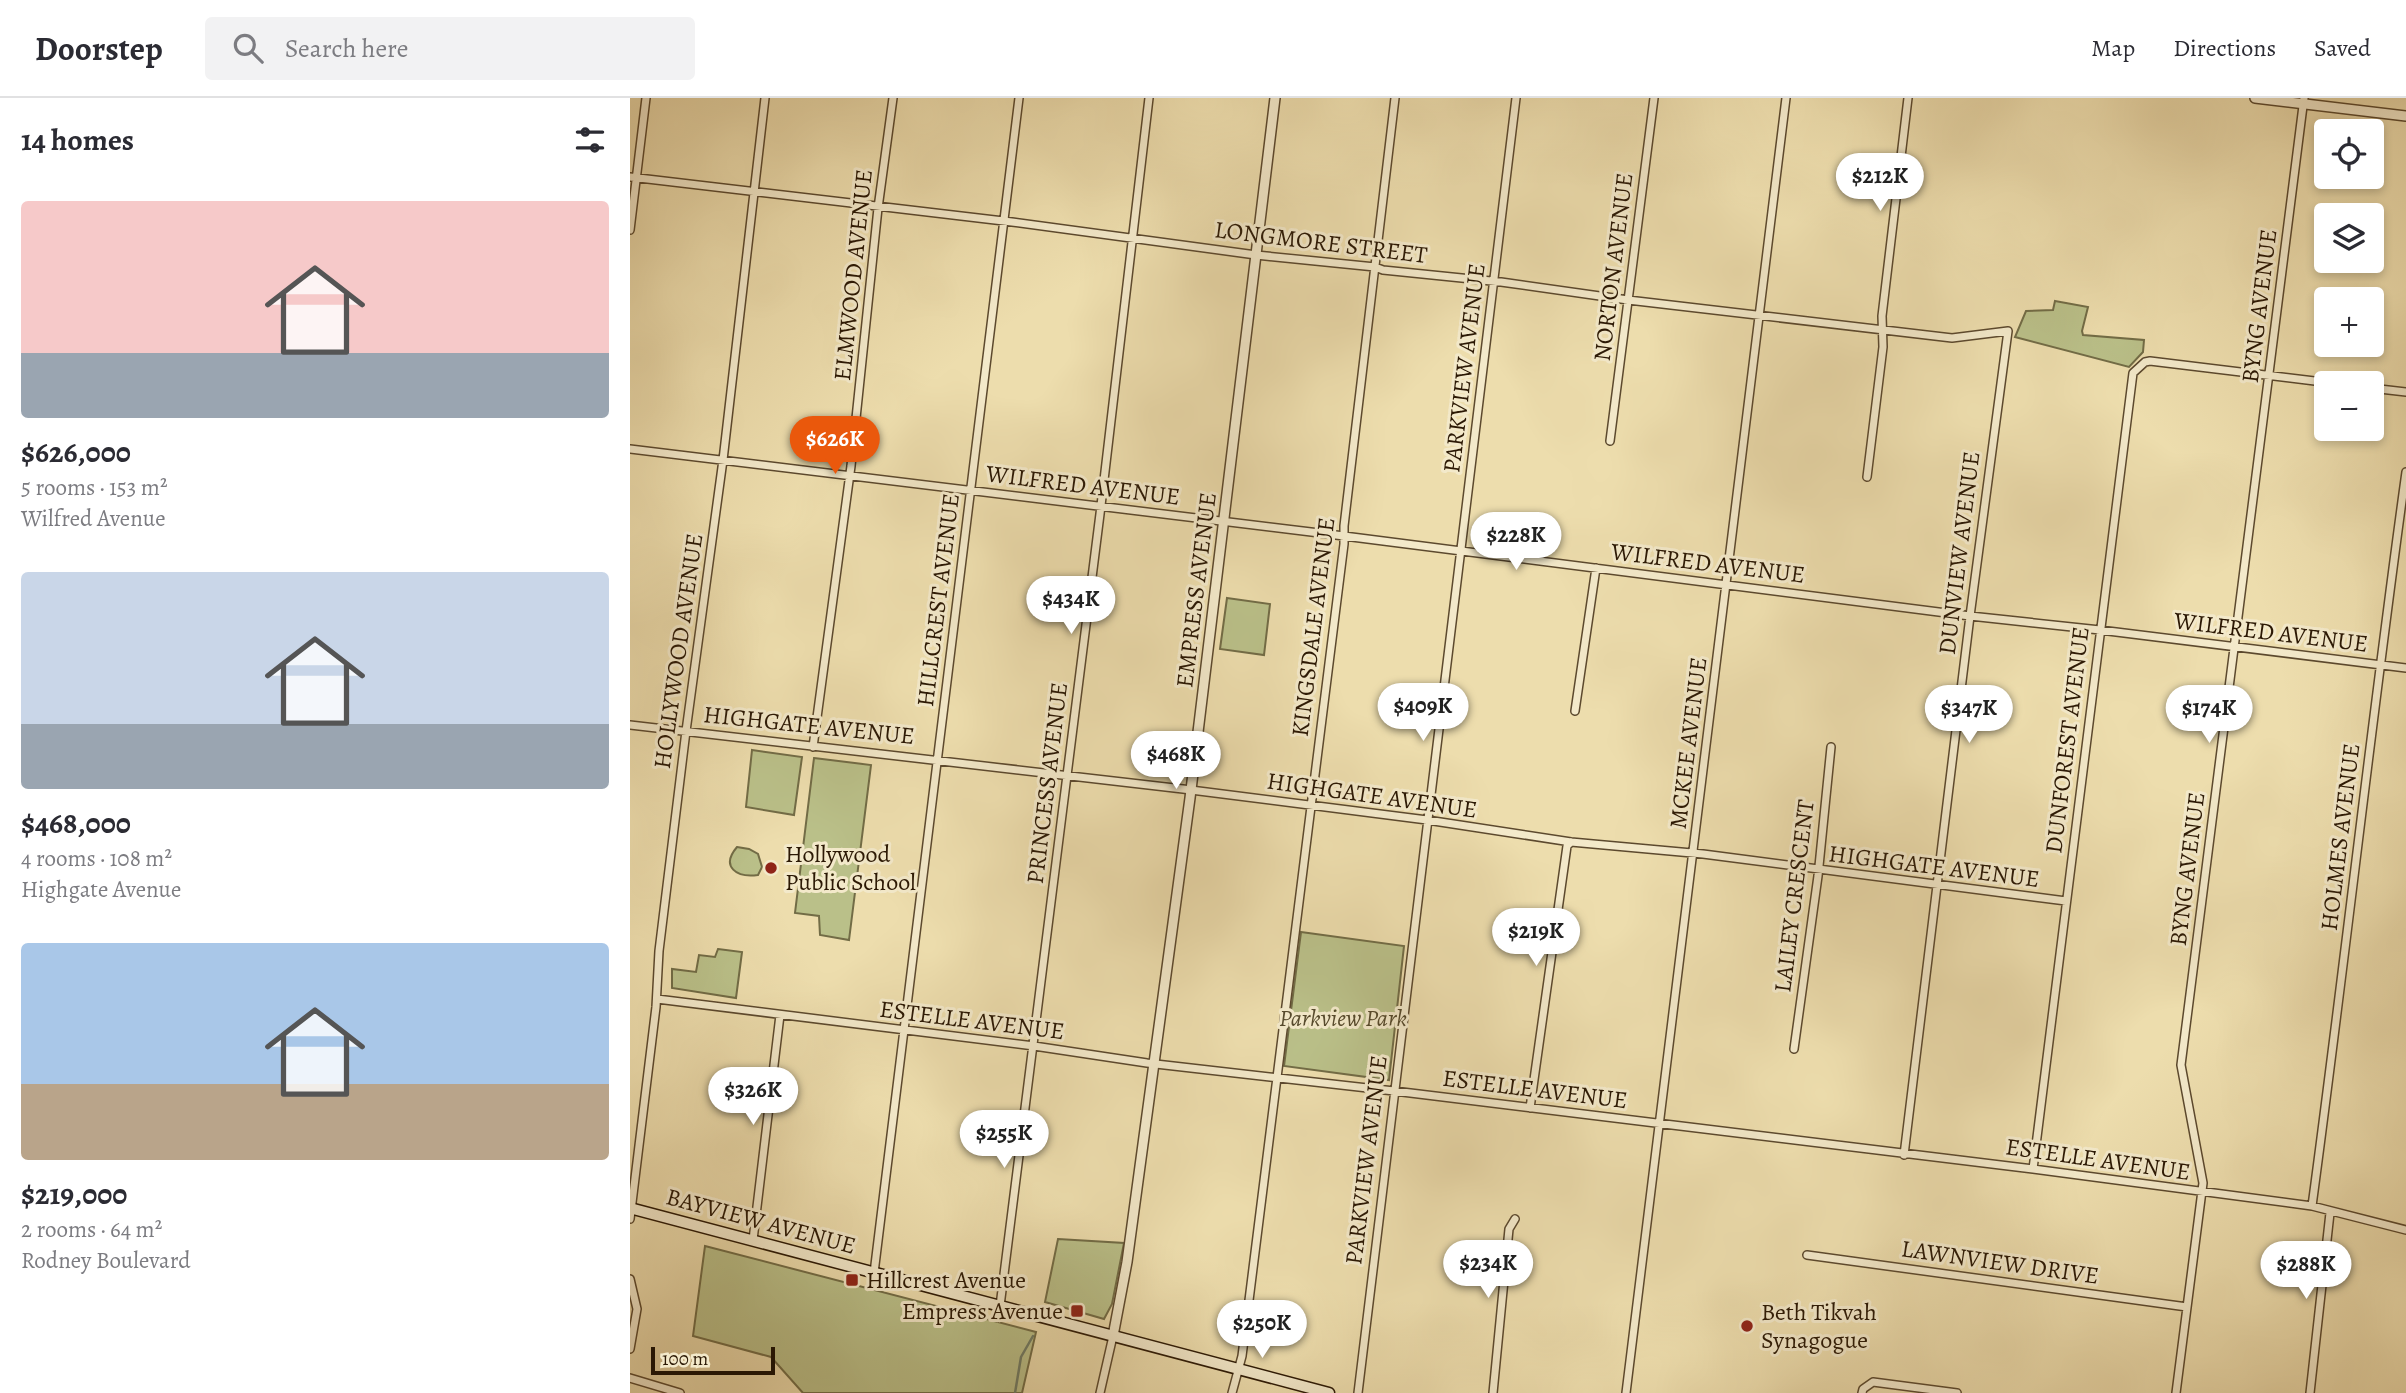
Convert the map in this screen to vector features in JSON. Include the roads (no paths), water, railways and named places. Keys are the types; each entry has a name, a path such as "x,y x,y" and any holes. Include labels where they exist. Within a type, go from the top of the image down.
{"main road":[{"name":"BAYVIEW AVENUE","path":"631,1212 753,1240 1329,1393"}],"street":[{"path":"630,230 633,178 646,98"},
{"name":"HOLLYWOOD AVENUE","path":"631,1212 685,731 723,460 765,98"},
{"name":"ELMWOOD AVENUE","path":"813,747 849,476 878,208 893,98"},
{"name":"HILLCREST AVENUE","path":"874,1273 1019,98"},
{"name":"PRINCESS AVENUE","path":"1000,1306 1101,506 1149,98"},
{"name":"EMPRESS AVENUE","path":"1113,1336 1127,1262 1191,790 1275,98"},
{"name":"KINGSDALE AVENUE","path":"1232,1393 1240,1369 1277,1078 1395,98"},
{"name":"PARKVIEW AVENUE","path":"1358,1393 1516,98"},
{"name":"NORTON AVENUE","path":"1610,441 1654,98"},
{"name":"MCKEE AVENUE","path":"1626,1393 1786,98"},
{"path":"1867,477 1883,347 1882,316 1908,98"},
{"path":"2255,98 2303,101 2406,116"},
{"name":"BYNG AVENUE","path":"2176,1393 2203,1172 2181,1065 2303,101"},
{"name":"LONGMORE STREET","path":"633,178 1952,338 2008,331"},
{"name":"DUNVIEW AVENUE","path":"1904,1154 2008,331"},
{"name":"DUNFOREST AVENUE","path":"2033,1169 2133,373 2150,360 2270,377"},
{"path":"2270,377 2314,381"},
{"path":"2384,389 2406,392"},
{"name":"WILFRED AVENUE","path":"630,449 2406,668"},
{"name":"HOLMES AVENUE","path":"2312,1206 2355,876 2379,665 2406,472"},
{"path":"1576,711 1596,568"},
{"name":"HIGHGATE AVENUE","path":"630,725 1191,790 1427,820 1571,842 1694,853 2066,901"},
{"name":"LAILEY CRESCENT","path":"1794,1049 1818,871 1831,747"},
{"path":"1530,1108 1567,846 1571,842"},
{"name":"ESTELLE AVENUE","path":"657,999 1034,1046 1155,1064 2033,1169 2312,1206 2330,1213 2406,1230"},
{"path":"753,1240 779,1015"},
{"path":"2311,1393 2330,1213"},
{"path":"1493,1393 1509,1229 1516,1219"},
{"name":"LAWNVIEW DRIVE","path":"1807,1255 2187,1307"},
{"path":"630,1279 637,1309 630,1349"},
{"path":"1100,1393 1113,1336"},
{"path":"630,1378 680,1393"},
{"path":"1862,1393 1863,1389 1873,1382 1957,1393"}],"waterway":[{"path":"1015,1393 1021,1357 1033,1336"}],"place":[{"name":"Hollywood Public School","path":"771,868"},
{"name":"Hillcrest Avenue","path":"852,1280"},
{"name":"Empress Avenue","path":"1077,1311"},
{"name":"Beth Tikvah Synagogue","path":"1747,1326"}],"park label":[{"name":"Parkview Park","path":"1343,1018"}]}
